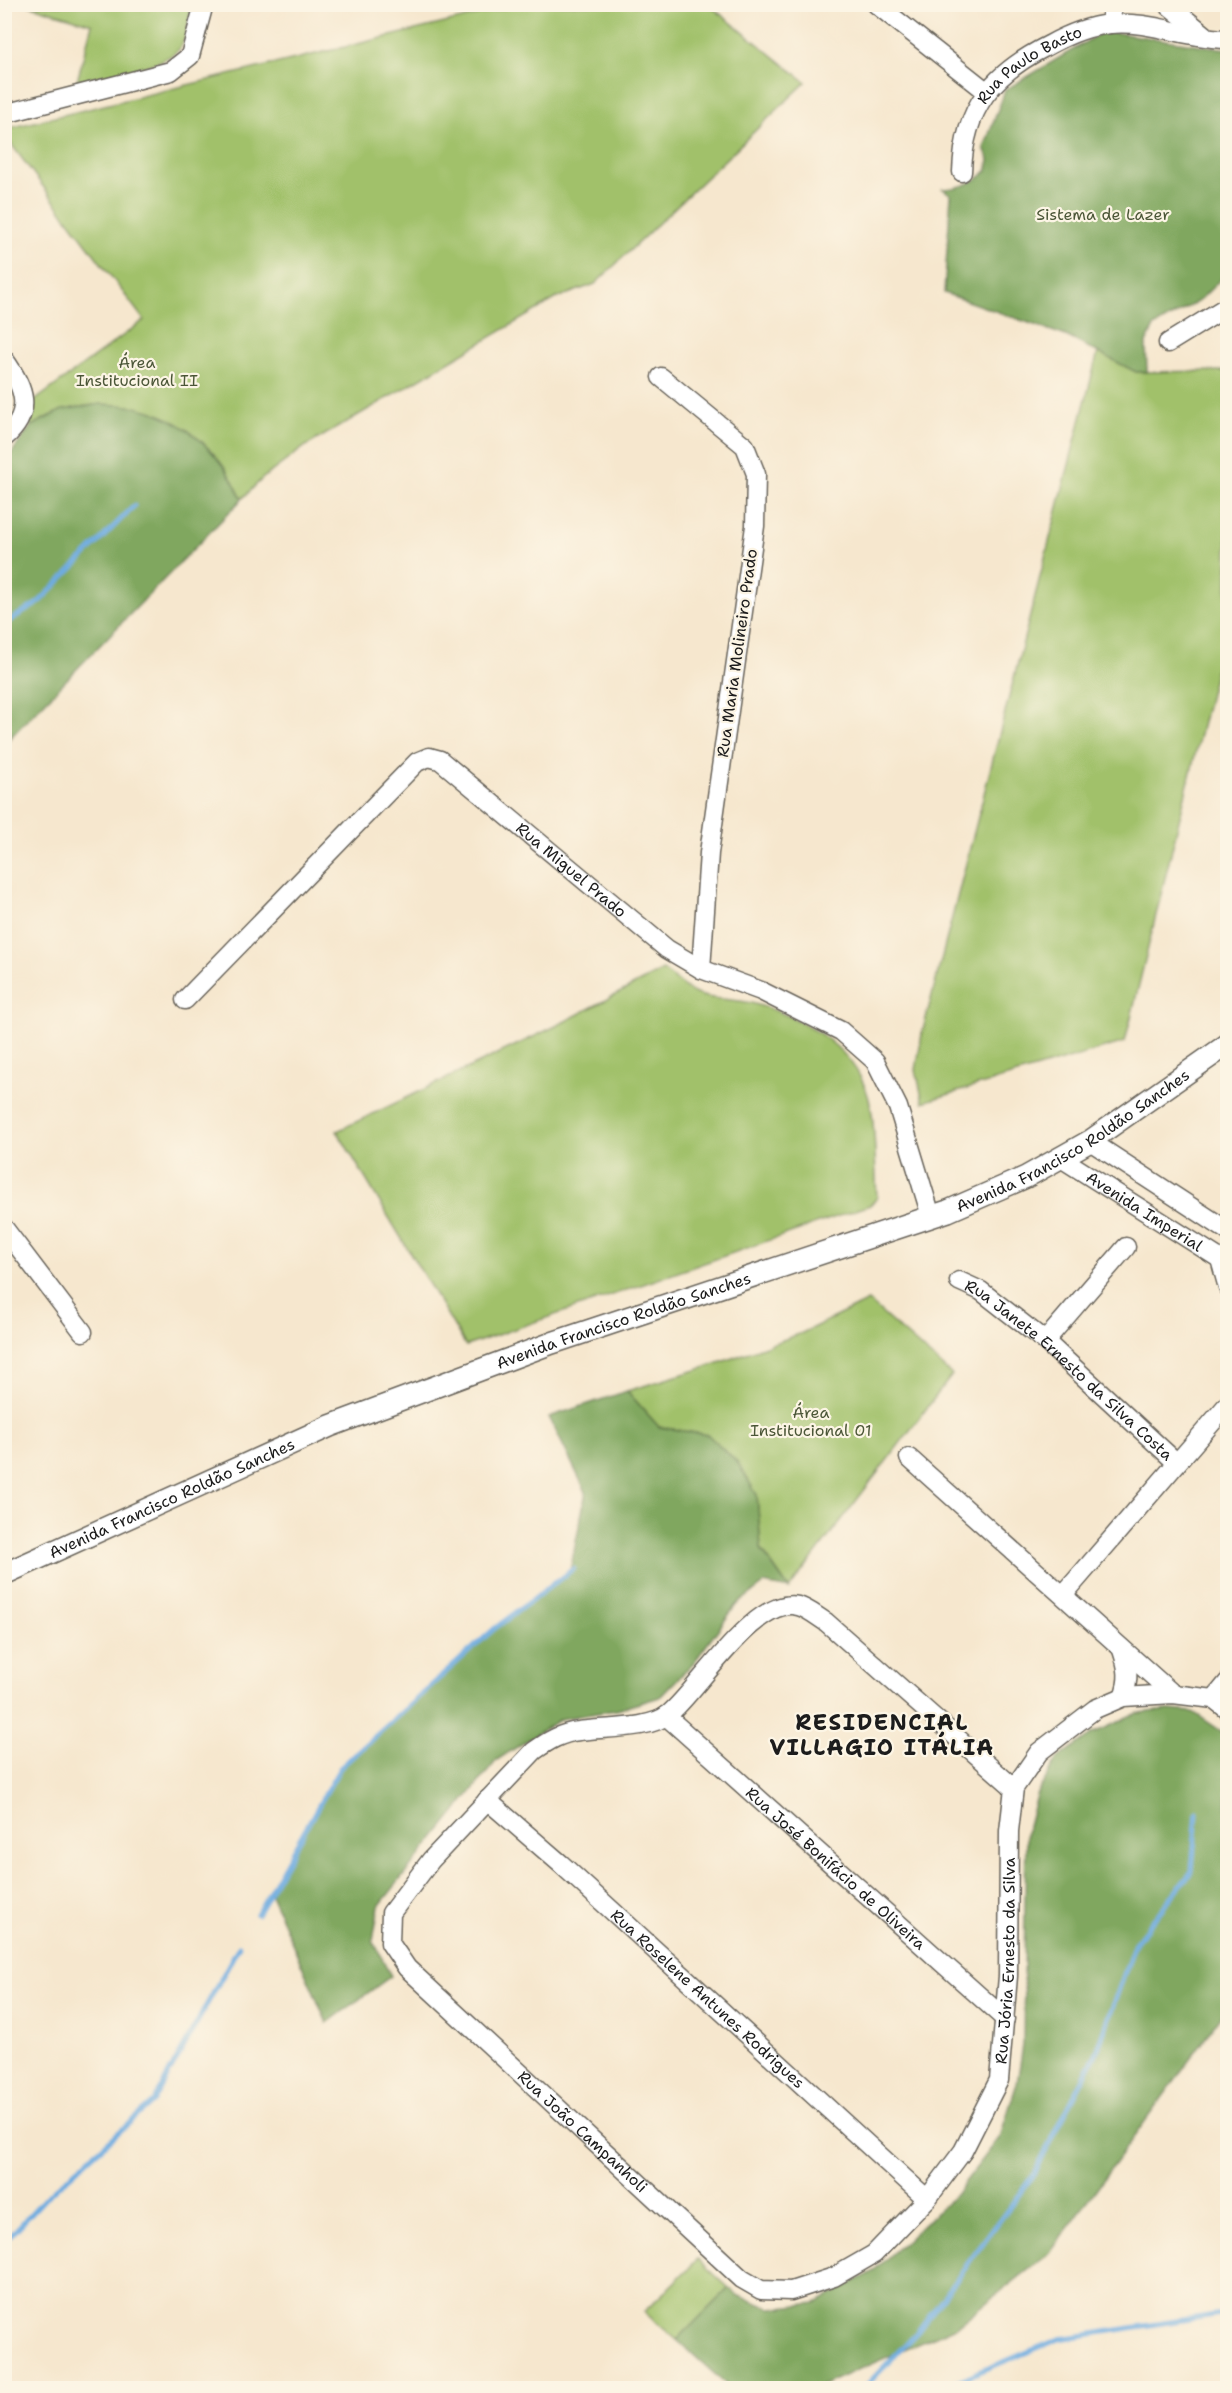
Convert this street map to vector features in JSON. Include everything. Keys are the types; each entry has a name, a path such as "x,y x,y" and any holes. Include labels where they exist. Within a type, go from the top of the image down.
{"street":[{"path":"4,114 171,71 189,56 204,4"},
{"path":"876,4 986,91"},
{"path":"1110,24 1113,4"},
{"path":"1167,4 1219,39"},
{"name":"Rua Paulo Basto","path":"962,172 963,144 986,91 1008,68 1058,40 1110,24 1162,28 1219,39"},
{"path":"1168,343 1227,306"},
{"path":"4,359 18,377 23,390 24,404 21,418 4,438"},
{"name":"Rua Maria Molineiro Prado","path":"661,377 745,446 756,474 755,526 709,853 701,969"},
{"name":"Rua Miguel Prado","path":"185,1000 417,762 429,757 440,760 667,949 701,969 760,991 841,1031 875,1061 898,1107 931,1216"},
{"name":"Avenida Francisco Roldão Sanches","path":"4,1574 137,1516 330,1426 552,1343 931,1216 1026,1177 1090,1141 1227,1044"},
{"name":"Avenida Imperial","path":"1090,1141 1227,1231"},
{"name":"Avenida Imperial","path":"1061,1158 1224,1261"},
{"path":"4,1228 83,1332"},
{"path":"1045,1341 1126,1247"},
{"path":"1224,1261 1227,1288"},
{"name":"Rua Janete Ernesto da Silva Costa","path":"959,1281 981,1291 1045,1341 1177,1463"},
{"path":"1064,1594 1227,1404"},
{"path":"909,1458 1064,1594 1173,1694"},
{"path":"487,1800 534,1751 554,1737 579,1731 635,1725 666,1716 693,1691 737,1636 771,1608 798,1605 826,1622 1014,1788"},
{"path":"1121,1648 1128,1668 1128,1684 1123,1697"},
{"path":"1221,1705 1227,1682"},
{"name":"Rua Jória Ernesto da Silva","path":"791,2291 834,2277 874,2254 927,2199 963,2151 999,2080 1005,2019 1009,1831 1014,1788 1040,1752 1095,1709 1123,1697 1173,1694 1221,1705"},
{"name":"Rua José Bonifácio de Oliveira","path":"666,1716 1005,2019"},
{"name":"Rua João Campanholi","path":"487,1800 431,1860 390,1913 390,1943 407,1968 742,2279 761,2290 791,2291"},
{"name":"Rua Roselene Antunes Rodrigues","path":"487,1800 561,1864 927,2199"}],"green space":[{"path":"192,4 184,41 175,53 150,65 77,81 92,24 28,5"},
{"name":"Área Institucional II","path":"519,5 709,5 806,82 595,284 557,298 306,446 263,478 242,499 228,474 211,452 192,434 170,420 147,411 121,406 94,405 61,411 31,426 28,419 33,402 144,320 5,136 5,129"},
{"name":"Sistema de Lazer","path":"1104,31 1227,49 1227,273 1199,301 1154,327 1146,343 1147,372 1136,372 1066,336 944,293 951,195 943,189 967,184 987,171 989,159 984,148 1005,90"},
{"path":"1098,352 1136,372 1227,371 1227,624 1125,1042 923,1102 916,1070 922,1034"},
{"path":"101,404 143,409 190,431 203,442 225,468 242,499 5,743 5,462 31,426 62,410"},
{"path":"663,970 696,994 710,998 748,1002 794,1018 812,1028 843,1053 856,1069 871,1107 877,1198 870,1205 466,1346 337,1131 554,1027"},
{"name":"Área Institucional 01","path":"868,1301 952,1375 789,1589 761,1548 757,1495 708,1435 659,1427 627,1391 716,1364 802,1333"},
{"path":"627,1391 659,1427 708,1435 738,1463 757,1495 761,1549 789,1589 764,1584 736,1605 695,1661 660,1697 616,1710 560,1719 497,1760 379,1906 373,1940 391,1976 327,2023 269,1890 340,1768 494,1629 570,1571 586,1492 549,1417"},
{"path":"1169,1710 1193,1712 1227,1735 1227,2008 1050,2253 954,2328 816,2388 730,2388 677,2340 729,2288 739,2296 771,2308 816,2303 872,2272 955,2195 1000,2137 1017,2083 1023,2045 1026,1833 1036,1795 1058,1758 1092,1734 1138,1713"},
{"path":"698,2259 729,2288 677,2340 644,2312"}],"waterway":[{"path":"4,624 38,603 134,506"},
{"path":"257,1914 340,1768 494,1629 573,1569"},
{"path":"864,2388 918,2331 1034,2174 1097,2052 1135,1943 1192,1871 1197,1812"},
{"path":"4,2243 47,2196 154,2101 239,1946"},
{"path":"940,2388 1059,2339 1228,2313"}],"district":[{"name":"RESIDENCIAL VILLAGIO ITÁLIA","path":"882,1734"}]}
